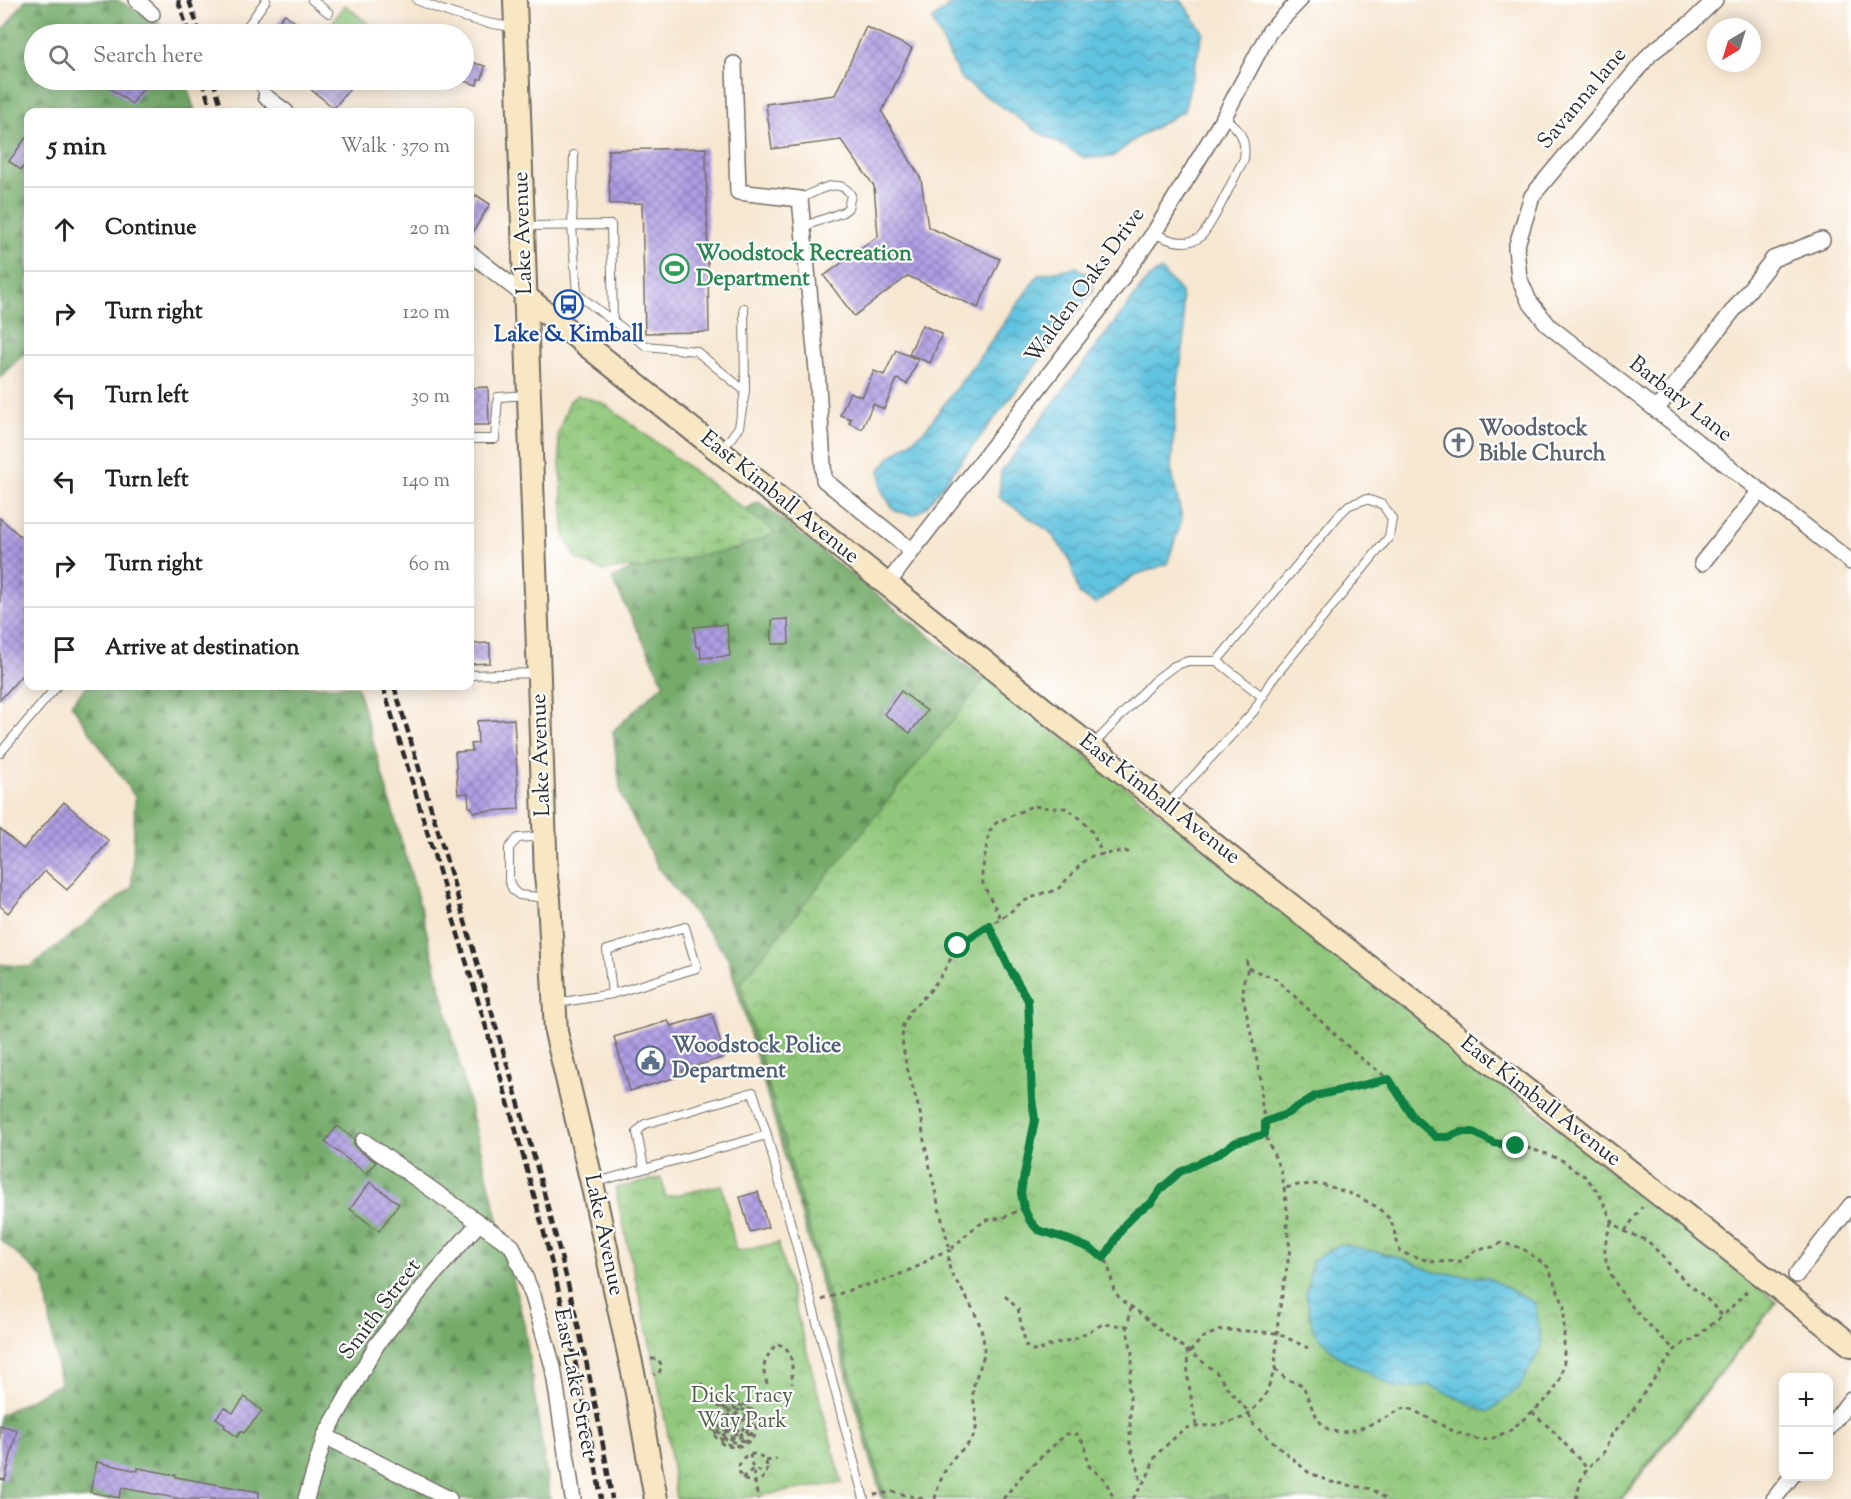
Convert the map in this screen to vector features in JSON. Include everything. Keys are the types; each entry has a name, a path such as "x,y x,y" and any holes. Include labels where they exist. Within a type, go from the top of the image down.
{"street":[{"path":"137,0 152,14"},
{"name":"Lake Avenue","path":"515,0 544,836 556,1032 592,1183 634,1377 656,1499"},
{"name":"Walden Oaks Drive","path":"887,585 1100,310 1154,233 1224,117 1269,32 1300,0"},
{"name":"Savanna lane","path":"1516,248 1532,196 1651,53 1692,22 1715,0"},
{"path":"734,64 738,192 800,199 817,370 824,480 912,551"},
{"path":"266,97 281,108"},
{"path":"1656,410 1773,259 1822,240"},
{"name":"Barbary Lane","path":"1516,248 1519,278 1528,300 1549,326 1851,562"},
{"name":"East Kimball Avenue","path":"474,256 1620,1166 1851,1345"},
{"path":"1702,563 1760,491"},
{"name":"East Lake Street","path":"363,1141 512,1245 533,1296 553,1367 573,1499"},
{"path":"1796,1275 1851,1204"},
{"name":"Smith Street","path":"306,1499 325,1436 377,1344 479,1223"},
{"path":"1830,1427 1851,1399"},
{"path":"325,1436 448,1499"},
{"path":"1774,1499 1788,1481"}],"lane":[{"path":"249,24 266,0"},
{"path":"312,0 329,13"},
{"path":"417,0 433,8 487,24 516,28"},
{"path":"262,90 266,97"},
{"path":"1154,233 1174,242 1193,240 1205,233 1244,159 1245,150 1241,132 1224,117"},
{"path":"574,155 572,226 577,294 646,346 696,351 745,391"},
{"path":"800,199 831,185 839,185 847,189 850,195 848,208 843,212 802,227"},
{"path":"524,226 610,225 612,321"},
{"path":"721,452 739,426 745,391 744,308"},
{"path":"474,439 495,439 498,397 530,395"},
{"path":"1166,806 1254,711 1271,681 1389,537 1392,519 1383,506 1367,499 1349,505 1217,661"},
{"path":"1091,747 1154,681 1174,666 1188,661 1217,661 1263,697"},
{"path":"474,675 539,673"},
{"path":"0,753 54,690"},
{"path":"544,836 518,838 509,849 509,881 513,890 519,895 549,898"},
{"path":"555,1003 612,994 697,968 685,927 607,950 612,994"},
{"path":"644,1168 637,1132 645,1124 753,1092 767,1135 863,1497"},
{"path":"592,1183 767,1135"}],"path":[{"path":"1000,917 983,884 982,873 989,832 996,823 1032,806 1066,808 1081,819 1092,832 1103,855"},
{"path":"935,1499 951,1460 973,1438 977,1425 973,1390 984,1353 982,1334 976,1315 953,1277 947,1260 950,1250 906,1064 902,1040 903,1025 910,1011 941,976 958,946 1022,902 1043,892 1051,892 1059,888 1084,861 1092,856 1125,851 1132,854"},
{"path":"989,925 1009,968 1028,1000 1035,1120 1021,1193 1030,1221 1038,1230 1089,1248 1104,1258 1108,1264 1114,1291 1122,1301 1217,1373 1248,1413 1254,1425 1308,1472 1331,1482 1372,1489 1386,1499"},
{"path":"1133,1499 1148,1475 1156,1455 1185,1428 1196,1425 1204,1427 1223,1424 1242,1418 1265,1396 1275,1369 1278,1319 1290,1249 1285,1188 1282,1174 1265,1134 1261,1080 1244,997 1244,980 1248,968 1246,959"},
{"path":"1248,968 1276,979 1357,1055 1389,1079 1413,1117 1436,1137 1473,1132 1494,1143 1524,1147 1566,1162 1586,1178 1598,1192 1612,1221 1624,1231 1648,1241 1685,1281 1723,1316"},
{"path":"1265,1122 1286,1114 1315,1096 1389,1079"},
{"path":"1104,1258 1125,1224 1151,1203 1162,1188 1180,1172 1216,1155 1236,1142 1265,1134"},
{"path":"1275,1369 1286,1379 1303,1385 1322,1425 1332,1430 1347,1432 1380,1422 1407,1407 1455,1432 1480,1440 1491,1439 1511,1430 1554,1390 1560,1377 1564,1347 1564,1306 1548,1267 1522,1248 1502,1243 1476,1250 1462,1261 1435,1262 1418,1258 1400,1252 1391,1220 1377,1207 1358,1196 1322,1184 1285,1188"},
{"path":"1624,1231 1643,1205"},
{"path":"814,1302 887,1280 921,1265 933,1256 950,1250 974,1228 987,1220 1002,1218 1024,1208"},
{"path":"1612,1221 1604,1252 1614,1282 1649,1326 1675,1350"},
{"path":"1576,1499 1579,1484 1587,1469 1603,1454 1612,1434 1632,1412 1675,1350 1695,1339 1704,1329 1723,1316 1749,1289"},
{"path":"1005,1296 1018,1309 1026,1346 1036,1352 1053,1344 1074,1339 1103,1324 1127,1326"},
{"path":"1131,1307 1127,1326 1127,1336 1132,1352 1132,1369 1128,1385 1130,1446 1142,1485"},
{"path":"1196,1425 1188,1379 1189,1351 1202,1338 1220,1330 1277,1333 1308,1348"},
{"path":"767,1384 764,1365 773,1346 777,1344 782,1345 789,1352 792,1384"},
{"path":"651,1359 657,1359 662,1366 660,1373 654,1375"},
{"path":"701,1383 722,1410 736,1407 750,1417 749,1434 734,1442 728,1441 720,1434 716,1415 714,1426 720,1438 731,1444 738,1444 749,1439 754,1430 753,1418 745,1408 736,1404 722,1407 730,1402 741,1403 751,1408 756,1418 757,1430 749,1442 735,1447 727,1446 721,1443 714,1434 713,1416 716,1413 721,1414 721,1429 731,1439 741,1438 749,1427 748,1418 742,1412 732,1410 725,1413 725,1418 738,1419 741,1425 736,1431 726,1426 728,1431 736,1434 743,1429 744,1423 741,1418 735,1415 727,1416 734,1413 744,1418 747,1425 744,1433 736,1436 729,1435 723,1426 726,1423 733,1424"},
{"path":"1532,1412 1587,1469"},
{"path":"1003,1499 1025,1472 1066,1434 1077,1434 1084,1445 1089,1466 1105,1480 1114,1499"},
{"path":"750,1454 758,1498"},
{"path":"750,1454 759,1455 766,1461 766,1473 762,1479 755,1482 742,1478 739,1472 739,1462 750,1454"},
{"path":"766,1461 777,1459"},
{"path":"753,1469 766,1473"},
{"path":"742,1478 753,1469"},
{"path":"863,1497 892,1492 925,1499"}],"green space":[{"path":"25,0 117,0 160,24 24,24 24,90 188,90 194,108 24,108 24,353 0,378 0,34"},
{"path":"345,5 369,24 331,24"},
{"path":"577,395 603,403 775,532 735,549 660,563 643,569 630,567 602,571 577,559 565,538 558,434 569,402"},
{"path":"759,502 1777,1302 1622,1499 882,1499 728,957 659,869 621,795 613,731 664,683 612,579"},
{"path":"987,677 1776,1302 1619,1499 1228,1499 1225,1493 1207,1499 886,1499 740,984"},
{"path":"83,690 358,690 422,913 524,1324 550,1499 0,1499 0,1415 60,1384 44,1279 0,1239 0,964 30,967 132,887 135,797 71,704"},
{"name":"Dick Tracy Way Park","path":"661,1178 666,1197 722,1185 736,1251 778,1243 842,1483 736,1499 676,1499 668,1435 655,1366 615,1188"}],"water":[{"path":"965,0 1181,0 1203,32 1184,111 1137,138 1112,157 1085,158 1037,131 961,79 932,20 952,3"},
{"path":"1076,267 1094,278 1093,291 926,507 914,515 895,511 882,492 880,470 890,457 925,430 1038,275"},
{"path":"1161,270 1181,292 1185,335 1178,383 1171,469 1182,519 1167,564 1135,575 1095,604 1079,594 1069,558 1050,532 999,497 1001,472 1149,277"},
{"path":"1341,1244 1398,1257 1434,1272 1489,1278 1535,1303 1542,1346 1519,1388 1488,1412 1429,1385 1398,1389 1337,1356 1313,1330 1306,1294 1313,1260"}],"building":[{"path":"285,14 298,24 276,24"},
{"path":"866,27 912,48 882,112 921,179 928,227 1000,259 978,308 908,276 854,316 824,276 878,236 874,186 841,140 772,149 766,104 835,95"},
{"path":"474,63 485,66 482,79 478,79 477,85 474,84"},
{"path":"113,90 142,90 132,104"},
{"path":"312,90 349,90 334,108"},
{"path":"24,140 24,166 21,170 9,161"},
{"name":"Woodstock Recreation Department","path":"706,148 709,332 645,333 642,203 610,204 608,150"},
{"path":"476,195 490,204 474,230"},
{"path":"922,325 942,334 930,363 909,354"},
{"path":"896,350 918,360 907,384 897,379 884,409 873,404 862,429 849,423 851,419 840,415 850,392 862,397 874,371 884,375"},
{"path":"488,387 489,425 474,425 474,388"},
{"path":"0,518 24,539 24,673 0,700"},
{"path":"788,619 789,644 772,644 772,620"},
{"path":"727,624 730,656 701,658 700,647 696,647 694,627"},
{"path":"490,643 490,663 474,664 474,644"},
{"path":"901,691 927,711 910,733 884,714"},
{"path":"514,719 519,809 473,812 472,807 469,807 468,793 458,794 455,752 472,751 471,744 478,743 477,721"},
{"path":"64,802 109,841 67,890 45,871 8,913 0,906 0,829 23,849"},
{"name":"Woodstock Police Department","path":"712,1014 725,1057 682,1070 684,1075 630,1091 614,1037 668,1021 671,1026"},
{"path":"337,1126 354,1139 357,1149 376,1162 367,1174 325,1142"},
{"path":"370,1182 399,1204 379,1231 350,1209"},
{"path":"758,1192 768,1227 750,1232 740,1197"},
{"path":"245,1397 262,1411 244,1433 241,1431 237,1437 216,1418 225,1407 233,1413"},
{"path":"0,1425 17,1430 5,1480 0,1479"},
{"path":"97,1462 259,1492 259,1499 181,1499 122,1488 119,1498 90,1492"}],"railway":[{"path":"178,0 186,24"},
{"path":"189,0 197,24"},
{"path":"205,90 211,108"},
{"path":"216,90 222,108"},
{"path":"384,690 485,1024 535,1200 579,1379 601,1499"},
{"path":"395,690 545,1198 590,1378 612,1499"}],"place":[{"name":"Woodstock Recreation Department","path":"675,268"},
{"name":"Lake & Kimball","path":"569,304"},
{"name":"Woodstock Bible Church","path":"1458,443"},
{"name":"Woodstock Police Department","path":"651,1060"}],"route":[{"path":"958,946 989,925 1009,968 1028,1000 1035,1120 1021,1193 1030,1221 1038,1230 1089,1248 1104,1258 1125,1224 1151,1203 1162,1188 1180,1172 1216,1155 1236,1142 1265,1134 1265,1122 1286,1114 1315,1096 1331,1091 1389,1079 1413,1117 1436,1137 1473,1132 1494,1143 1516,1146"}]}
